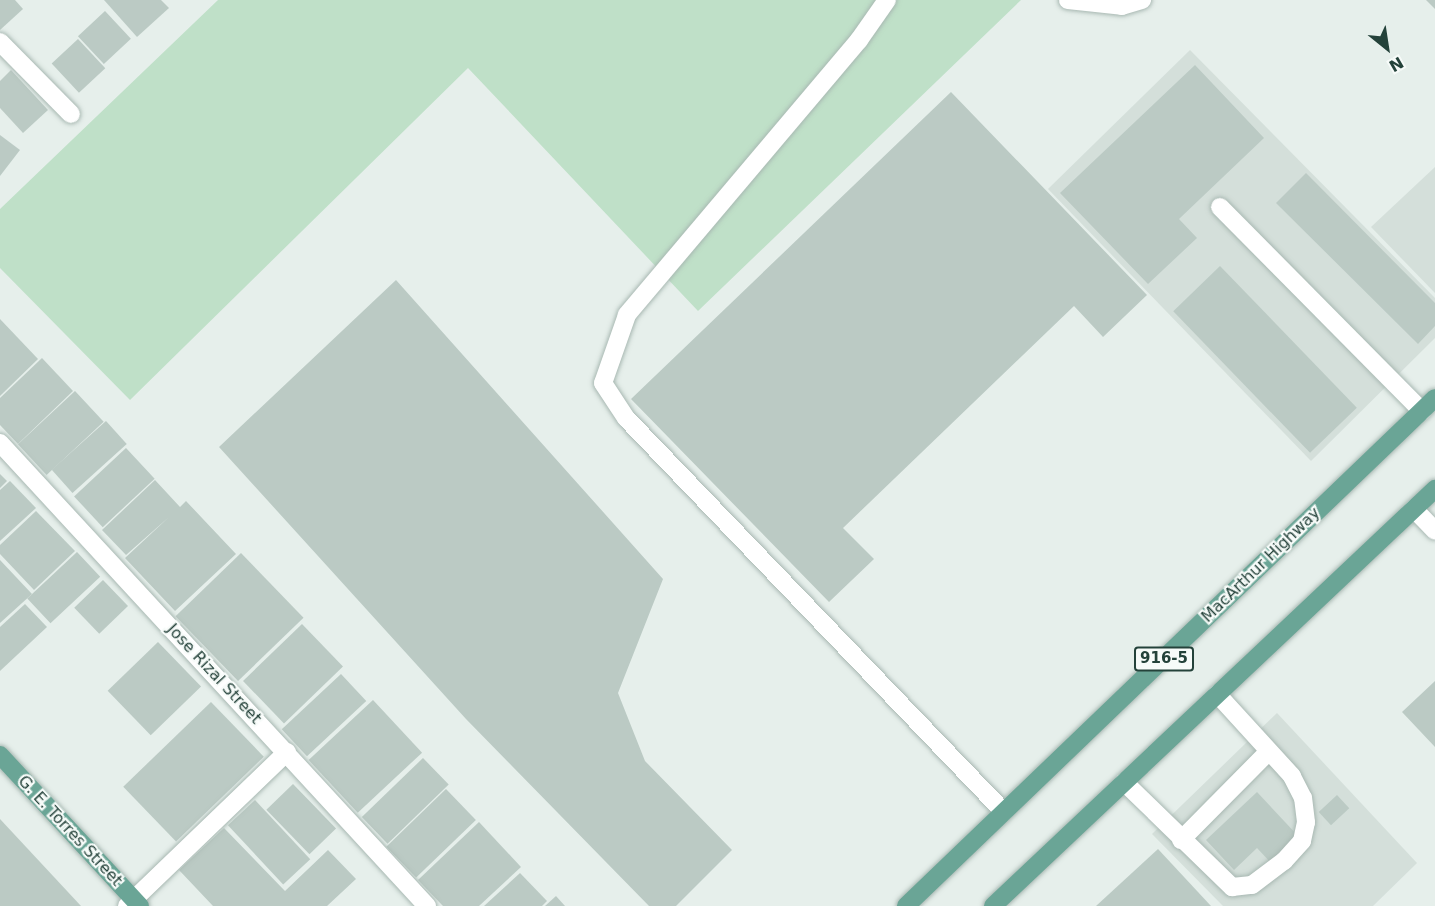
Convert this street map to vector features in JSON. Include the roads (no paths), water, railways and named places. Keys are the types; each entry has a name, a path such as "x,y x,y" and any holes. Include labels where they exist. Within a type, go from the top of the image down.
{"main road":[{"name":"MacArthur Highway","path":"906,906 1435,398"},
{"path":"993,906 1435,489"},
{"name":"G. E. Torres Street","path":"0,756 134,904"}],"street":[{"path":"887,0 806,105 627,315 603,383 626,418 1004,812"},
{"path":"1068,0 1122,6 1142,0"},
{"path":"0,42 70,114"},
{"path":"1220,207 1422,411"},
{"name":"Jose Rizal Street","path":"0,443 427,906"},
{"path":"1414,509 1435,531"},
{"path":"1124,782 1181,840 1232,887 1252,885 1284,861 1302,841 1306,822 1303,798 1292,776 1217,694"},
{"path":"134,904 287,752"},
{"path":"1181,840 1268,752"}]}
